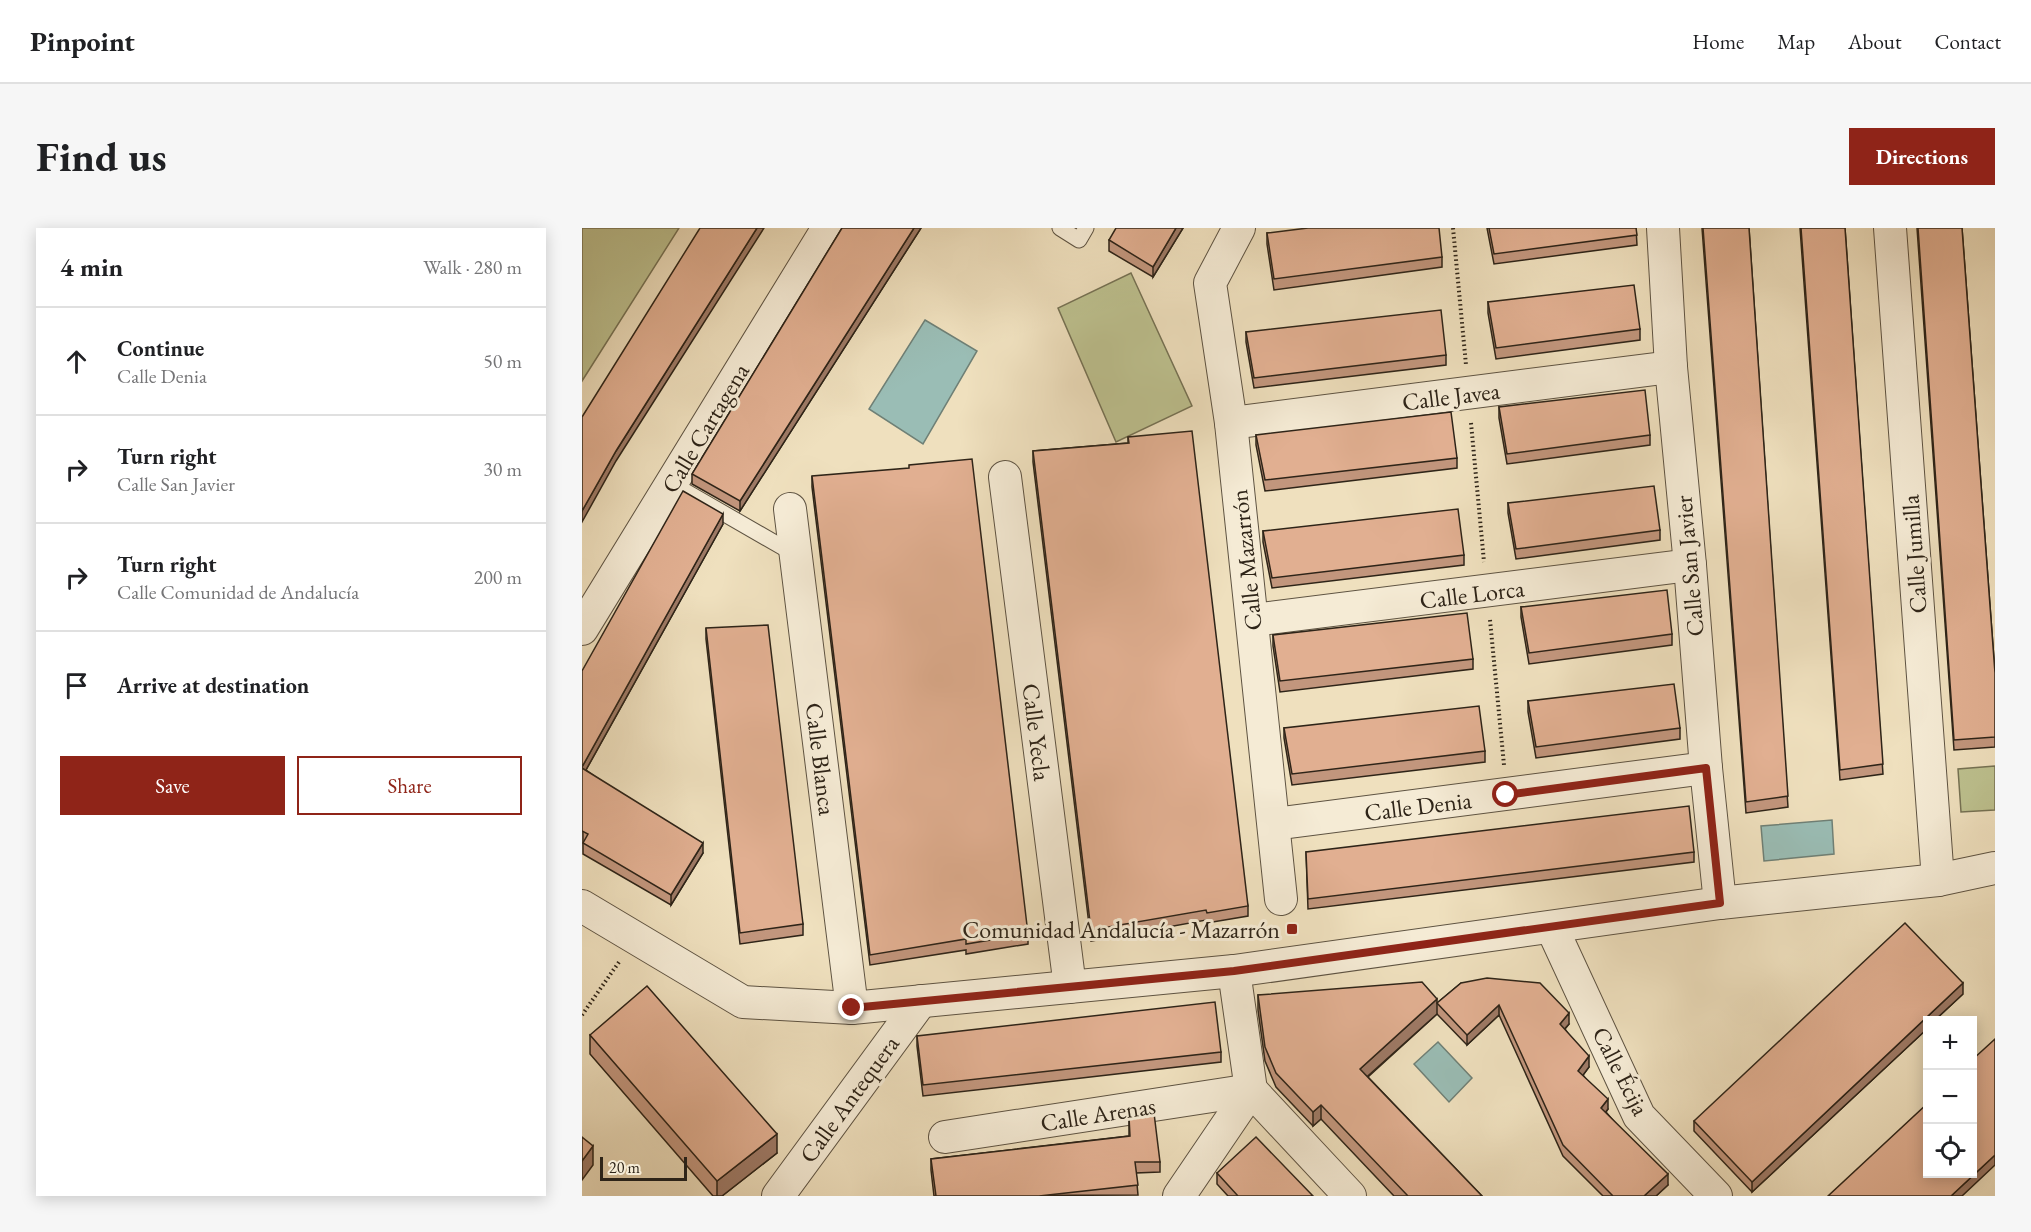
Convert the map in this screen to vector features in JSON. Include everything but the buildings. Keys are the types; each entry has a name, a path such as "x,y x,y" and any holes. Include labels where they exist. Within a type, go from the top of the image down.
{"street":[{"name":"Calle Cartagena","path":"582,629 828,228"},
{"name":"Calle Mazarrón","path":"1239,228 1210,283 1231,423 1281,899"},
{"name":"Calle San Javier","path":"1663,228 1671,367 1720,903"},
{"name":"Calle Jumilla","path":"1890,228 1938,880"},
{"name":"Calle Javea","path":"1231,423 1671,367"},
{"name":"Calle Yecla","path":"1005,477 1070,987"},
{"name":"Calle Blanca","path":"790,509 852,1008"},
{"name":"Calle Lorca","path":"1253,620 1690,566"},
{"name":"Calle Denia","path":"1274,824 1706,768"},
{"path":"582,906 635,940 743,1002 852,1008 1234,971 1720,903 1938,880 1995,868"},
{"name":"Calle Écija","path":"1552,928 1639,1116 1704,1192"},
{"path":"1234,971 1251,1090 1350,1196"},
{"name":"Calle Antequera","path":"778,1196 921,1001"},
{"path":"1179,1196 1251,1090"},
{"name":"Calle Arenas","path":"945,1137 1251,1090"}],"lane":[{"path":"1060,228 1079,240 1086,228"},
{"path":"671,483 796,556"}],"path":[{"path":"1453,228 1506,795"},
{"path":"582,1016 635,940"}],"green space":[{"path":"582,228 679,228 582,381"},
{"path":"1131,273 1192,406 1116,442 1058,308"},
{"path":"1995,766 1995,810 1961,812 1958,769"}],"water":[{"path":"925,320 977,351 923,444 869,409"},
{"path":"1832,820 1834,854 1764,861 1761,826"},
{"path":"1438,1042 1472,1078 1449,1102 1414,1064"}],"place":[{"name":"Comunidad Andalucía - Mazarrón","path":"1292,929"}],"route":[{"path":"852,1008 1234,971 1720,903 1706,768 1506,795"}]}
